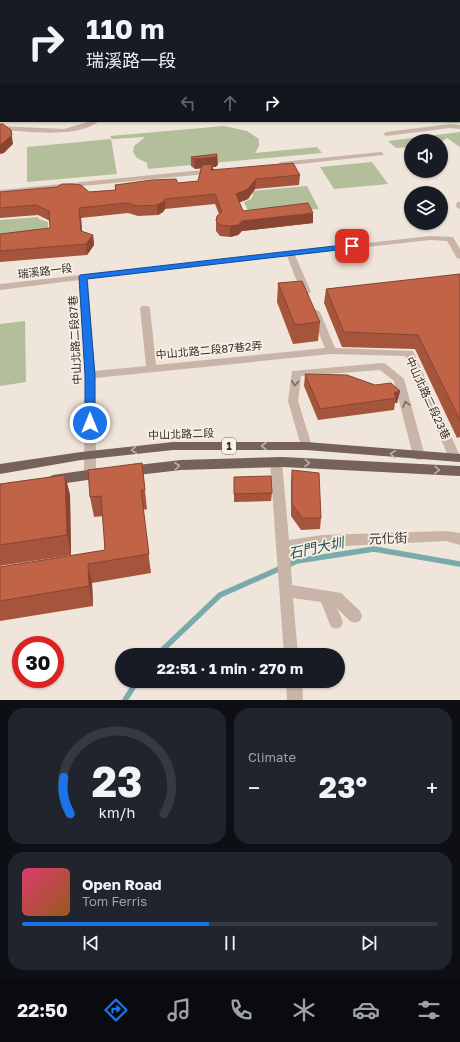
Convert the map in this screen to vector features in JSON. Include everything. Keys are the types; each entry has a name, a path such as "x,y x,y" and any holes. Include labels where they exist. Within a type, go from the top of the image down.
{"main road":[{"name":"中山北路二段","path":"0,469 90,455 173,446 306,446 458,458"},
{"name":"1","path":"39,482 181,465 276,462 460,471"}],"street":[{"path":"3,128 64,131 85,126 94,122"},
{"path":"386,134 450,126 460,127"},
{"path":"271,165 381,154"},
{"path":"0,192 224,170"},
{"name":"瑞溪路一段","path":"0,287 290,252 430,238 450,239 460,256"},
{"path":"290,252 331,351"},
{"name":"中山北路二段87巷","path":"83,277 90,375 90,475"},
{"path":"145,308 151,368"},
{"name":"中山北路二段87巷2弄","path":"90,375 331,351"},
{"name":"中山北路二段23巷","path":"331,351 409,353 458,458"},
{"path":"306,446 293,401 296,373 382,366 399,379 419,456"},
{"path":"276,462 285,548 290,648"},
{"name":"元化街","path":"285,548 323,541 446,536 460,539"},
{"path":"286,587 326,597 336,597 355,616"},
{"path":"326,597 336,622"},
{"path":"294,688 295,700"}],"green space":[{"path":"410,122 460,122 460,123"},
{"path":"224,126 247,131 259,139 259,146 255,153 317,147 322,153 148,169 147,163 137,158 133,152 134,146 145,137 112,139 110,136"},
{"path":"460,132 460,147 448,139 448,134 444,134"},
{"path":"111,139 117,174 27,182 27,147"},
{"path":"404,139 404,147 396,148 388,141"},
{"path":"372,162 388,184 334,189 320,167"},
{"path":"307,186 319,209 250,215 244,202 251,199 253,195 252,191"},
{"path":"38,217 39,219 48,222 48,237 0,243 0,220"},
{"path":"25,321 26,382 0,386 0,324"}],"building":[{"path":"0,124 3,124 11,130 12,135 2,144 0,144"},
{"path":"217,154 216,157 194,159 191,157"},
{"path":"293,163 300,175 256,179 248,189 236,194 243,211 308,203 313,213 242,221 238,225 220,225 216,221 217,216 222,212 215,194 165,199 157,205 137,206 127,203 79,208 81,231 93,235 86,244 0,251 0,234 50,228 49,211 36,205 0,208 0,192 57,187 62,184 81,185 89,192 116,190 115,185 152,180 176,179 178,183 198,181 202,165 213,164 211,170"},
{"path":"460,274 460,420 418,335 344,332 326,289"},
{"path":"302,281 320,322 295,325 278,283"},
{"path":"305,374 347,375 375,385 391,383 400,391 394,393 396,398 320,409"},
{"path":"142,463 145,490 141,490 149,554 88,564 89,586 0,601 0,567 105,550 101,496 90,497 88,470"},
{"path":"292,470 319,473 321,518 302,518 292,504"},
{"path":"65,475 67,535 0,545 0,484"},
{"path":"271,476 272,493 234,494 234,477"}],"waterway":[{"name":"石門大圳","path":"164,648 220,595 297,561 374,549 460,564"},
{"name":"石門大圳","path":"125,700 133,688"}],"route":[{"path":"90,423 90,375 83,277 352,246"}]}
